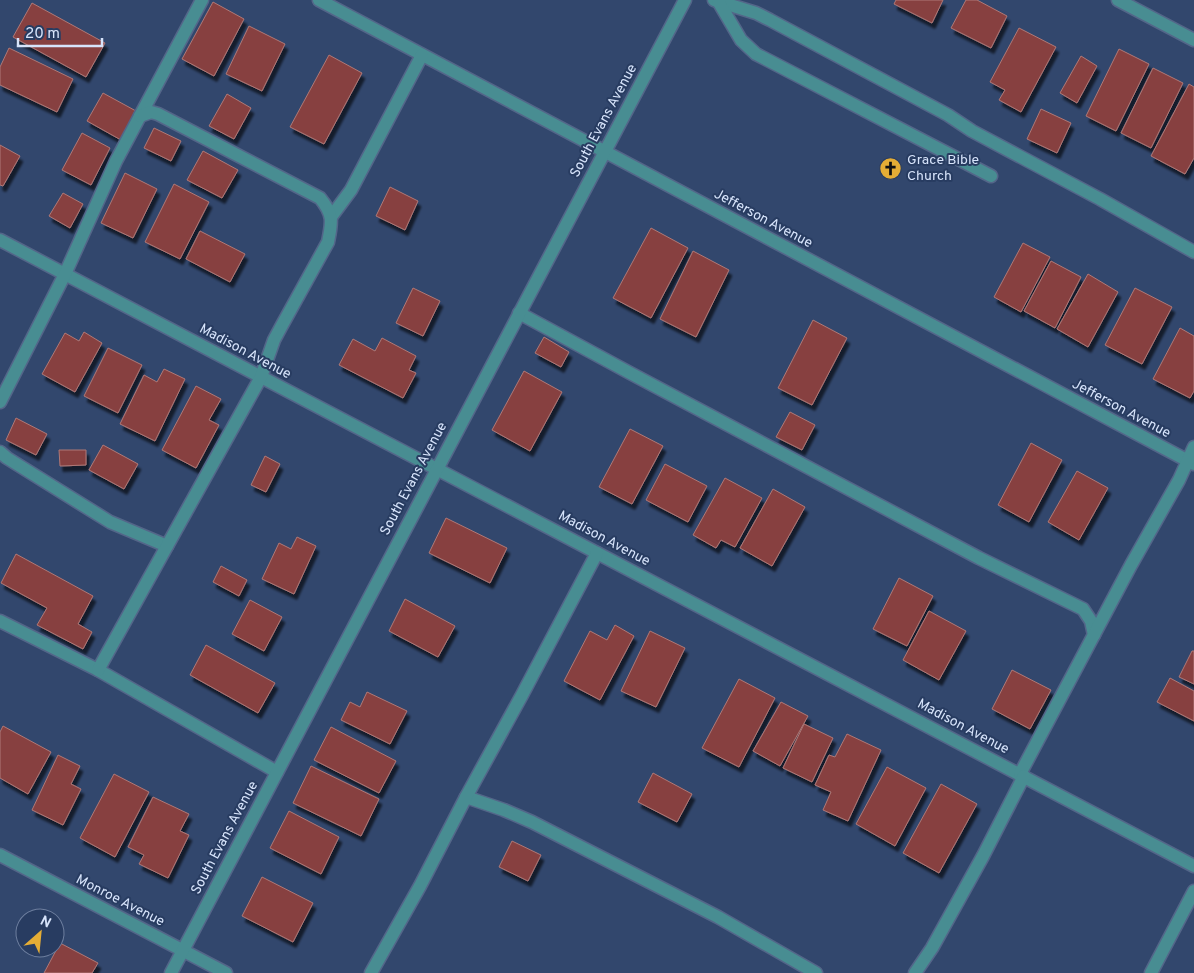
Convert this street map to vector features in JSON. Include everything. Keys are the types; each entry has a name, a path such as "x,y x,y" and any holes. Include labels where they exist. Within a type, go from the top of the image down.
{"street":[{"path":"0,402 66,274 116,162 202,0"},
{"name":"Jefferson Avenue","path":"319,0 1190,462"},
{"name":"South Evans Avenue","path":"171,973 685,0"},
{"path":"1118,0 1194,40"},
{"path":"716,1 742,40 756,54 991,176"},
{"path":"716,1 770,20 1194,252"},
{"path":"98,670 261,377 274,340 328,242 331,216 351,190 422,55"},
{"path":"140,116 151,112 158,114 320,198 331,216"},
{"name":"Madison Avenue","path":"0,240 1194,866"},
{"path":"519,313 979,558 1083,608 1091,621 1094,635"},
{"path":"915,973 937,940 983,856 1022,775 1094,635 1131,565 1190,462 1194,446"},
{"path":"0,452 110,522 167,546"},
{"path":"371,973 420,886 597,553"},
{"path":"0,621 98,670 277,772"},
{"path":"466,797 532,822 718,917 816,973"},
{"name":"Monroe Avenue","path":"0,855 226,973"},
{"path":"1151,973 1194,891"}],"building":[{"path":"896,0 943,0 932,23 894,4"},
{"path":"966,0 977,0 1007,16 991,48 951,28"},
{"path":"213,2 244,19 214,76 182,59"},
{"path":"32,3 105,43 86,77 13,37"},
{"path":"249,26 285,44 262,91 226,74"},
{"path":"1019,28 1056,47 1021,112 999,100 1005,90 990,82"},
{"path":"9,48 73,79 57,112 0,85 0,67"},
{"path":"1119,49 1149,64 1116,131 1086,116"},
{"path":"329,55 362,73 324,144 290,127"},
{"path":"1081,56 1097,66 1077,103 1060,93"},
{"path":"1153,68 1183,83 1151,148 1121,133"},
{"path":"1189,84 1194,87 1194,158 1185,174 1151,156"},
{"path":"103,93 136,111 121,140 87,121"},
{"path":"227,94 251,108 234,139 209,126"},
{"path":"1041,109 1071,123 1057,153 1027,139"},
{"path":"154,128 181,141 171,161 144,148"},
{"path":"82,133 110,148 91,185 62,170"},
{"path":"0,145 20,156 3,186 0,185"},
{"path":"203,151 238,170 222,198 187,180"},
{"path":"125,173 157,189 133,238 101,223"},
{"path":"174,184 209,202 180,259 145,242"},
{"path":"390,187 418,201 405,230 376,216"},
{"path":"63,193 83,204 70,228 49,216"},
{"path":"651,228 688,248 651,318 613,298"},
{"path":"200,231 245,254 230,282 186,259"},
{"path":"1023,243 1050,257 1021,312 994,297"},
{"path":"693,251 729,270 696,337 660,319"},
{"path":"1051,261 1081,277 1055,328 1024,311"},
{"path":"1088,274 1118,292 1088,347 1057,329"},
{"path":"413,288 440,301 423,336 396,323"},
{"path":"1135,288 1172,307 1142,364 1105,345"},
{"path":"813,320 847,338 812,405 778,388"},
{"path":"1180,328 1194,336 1194,391 1190,398 1153,379"},
{"path":"84,332 102,343 75,392 42,374 65,333 79,341"},
{"path":"544,337 569,352 561,367 535,353"},
{"path":"382,338 416,356 409,370 416,373 403,398 339,365 353,339 375,351"},
{"path":"108,348 142,365 118,413 84,396"},
{"path":"164,369 185,379 155,441 120,424 144,375 157,382"},
{"path":"524,371 562,392 530,451 492,430"},
{"path":"196,386 221,399 209,420 219,425 196,468 162,450"},
{"path":"790,412 815,425 802,450 776,437"},
{"path":"16,418 47,434 36,455 6,440"},
{"path":"630,429 663,446 632,504 599,487"},
{"path":"1031,443 1062,460 1029,522 998,505"},
{"path":"103,445 138,464 124,489 89,470"},
{"path":"59,450 86,450 86,465 60,466"},
{"path":"265,456 280,464 266,492 251,485"},
{"path":"665,464 707,486 688,522 646,500"},
{"path":"1077,471 1108,488 1079,540 1048,522"},
{"path":"725,478 762,498 735,547 721,540 716,548 693,535"},
{"path":"773,489 805,507 772,566 740,548"},
{"path":"446,518 507,548 490,583 429,553"},
{"path":"297,537 316,546 294,594 262,579 279,543 291,549"},
{"path":"16,554 93,596 78,624 92,632 83,649 37,625 47,608 1,583"},
{"path":"221,566 247,580 239,596 213,582"},
{"path":"899,578 933,596 907,646 873,629"},
{"path":"405,599 455,626 438,657 389,631"},
{"path":"250,600 282,617 264,651 232,634"},
{"path":"929,611 966,631 939,680 903,660"},
{"path":"615,625 634,636 600,700 564,681 590,631 607,640"},
{"path":"650,631 685,648 656,707 621,691"},
{"path":"206,645 275,683 258,713 190,675"},
{"path":"1192,651 1194,651 1194,684 1179,677"},
{"path":"1012,670 1051,690 1030,729 992,709"},
{"path":"1170,678 1194,691 1194,721 1157,702"},
{"path":"739,679 775,698 739,767 702,748"},
{"path":"367,692 407,711 390,744 341,720 350,702 360,707"},
{"path":"781,702 808,716 780,766 753,751"},
{"path":"804,724 833,738 812,782 783,768"},
{"path":"3,726 51,752 28,794 0,778 0,732"},
{"path":"331,727 396,761 379,793 314,760"},
{"path":"847,734 881,750 848,821 823,810 831,792 815,785 829,755 835,757"},
{"path":"58,755 80,766 71,784 81,789 63,825 32,810"},
{"path":"311,766 379,799 361,836 293,803"},
{"path":"887,767 926,788 895,846 856,824"},
{"path":"653,773 692,794 677,822 638,802"},
{"path":"114,774 149,792 115,857 80,838"},
{"path":"941,784 977,804 939,873 903,853"},
{"path":"153,797 189,814 180,831 189,835 168,878 139,864 144,855 128,847"},
{"path":"289,811 339,837 321,874 270,848"},
{"path":"512,841 541,855 528,881 499,867"},
{"path":"262,877 313,903 293,942 242,916"},
{"path":"65,946 98,963 92,973 44,973 52,958 65,958"}],"place":[{"name":"Grace Bible Church","path":"891,168"}]}
